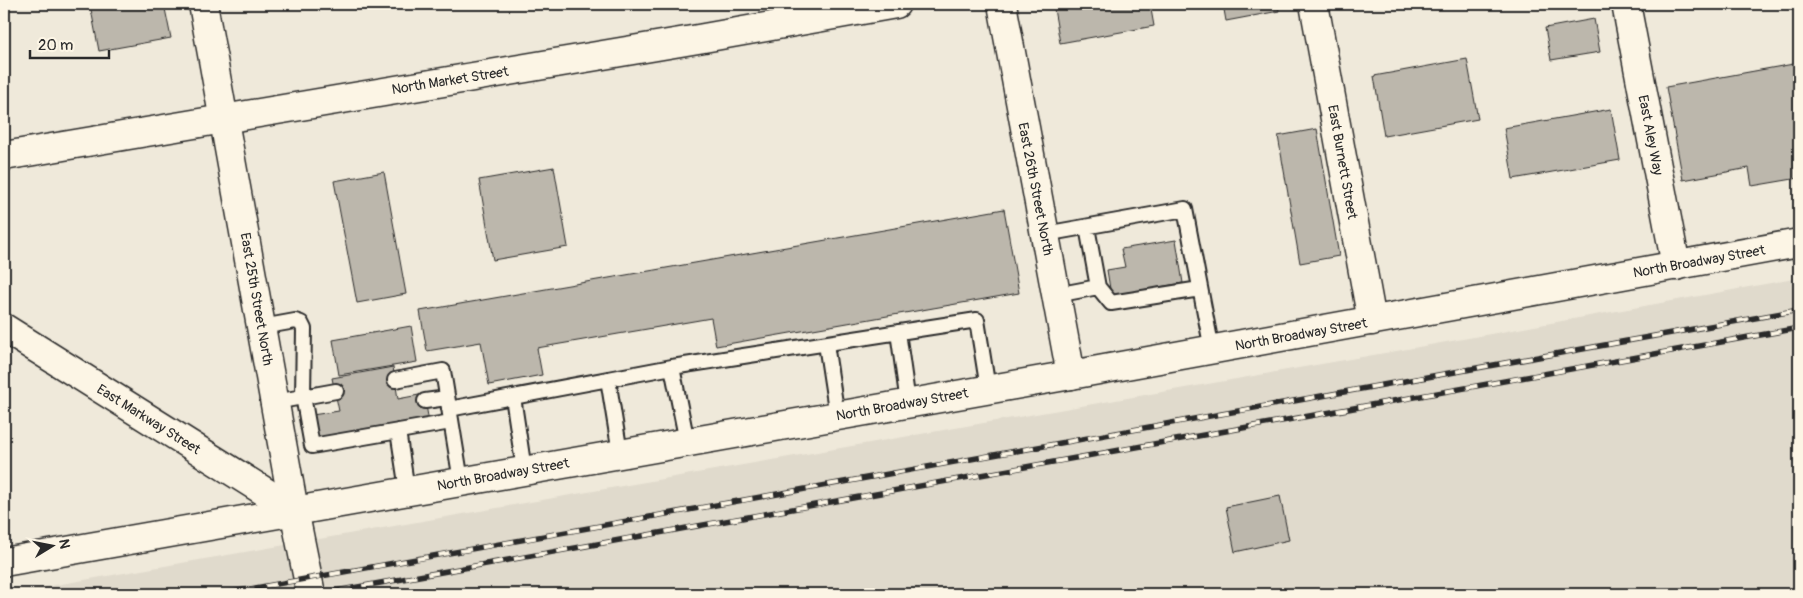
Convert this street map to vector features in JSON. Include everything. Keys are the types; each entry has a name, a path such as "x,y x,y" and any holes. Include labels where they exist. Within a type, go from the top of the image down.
{"main road":[{"name":"East 25th Street North","path":"203,4 294,510 311,594"},
{"name":"North Market Street","path":"4,156 896,4"},
{"name":"East 26th Street North","path":"1002,4 1071,375"},
{"name":"East Burnett Street","path":"1314,4 1372,321"},
{"name":"East Aley Way","path":"1626,4 1676,266"},
{"name":"North Broadway Street","path":"4,562 1212,350 1799,243"},
{"name":"East Markway Street","path":"4,328 294,510"}],"lane":[{"path":"1045,234 1185,209 1212,350"},
{"path":"1087,227 1098,287 1111,303 1200,289"},
{"path":"1056,295 1098,287"},
{"path":"262,327 295,321 301,322 304,329 303,396 310,420 312,446 398,431 449,409 513,396 672,367 977,320 988,389"},
{"path":"898,332 908,403"},
{"path":"826,344 837,416"},
{"path":"672,367 686,442"},
{"path":"395,380 443,371 461,481"},
{"path":"608,379 620,453"},
{"path":"275,402 336,391"},
{"path":"513,396 524,470"},
{"path":"425,401 449,409"},
{"path":"398,431 407,490"}],"shaded area":[{"path":"1799,278 1799,594 4,594 1402,350"}],"building":[{"path":"90,4 164,4 171,38 99,51"},
{"path":"1083,4 1150,4 1154,26 1060,43 1054,9"},
{"path":"1223,4 1278,4 1279,11 1226,21"},
{"path":"1594,19 1600,52 1551,60 1545,28"},
{"path":"1467,59 1478,119 1384,136 1374,76"},
{"path":"1799,63 1799,178 1752,186 1749,168 1683,180 1666,87"},
{"path":"1611,109 1620,160 1513,179 1504,128"},
{"path":"1317,129 1339,256 1300,263 1278,136"},
{"path":"554,167 568,247 493,260 479,180"},
{"path":"384,172 406,294 357,303 334,181"},
{"path":"1004,209 1019,293 716,346 711,318 537,348 542,375 489,385 481,342 427,351 420,311"},
{"path":"1176,240 1183,283 1111,295 1107,270 1125,267 1121,249"},
{"path":"411,326 417,362 339,375 333,340"},
{"path":"393,367 398,399 424,394 429,422 317,443 312,415 339,411 332,378"},
{"path":"1280,496 1289,540 1235,552 1226,507"}],"railway":[{"path":"222,594 1799,310"},
{"path":"319,594 1799,328"}]}
